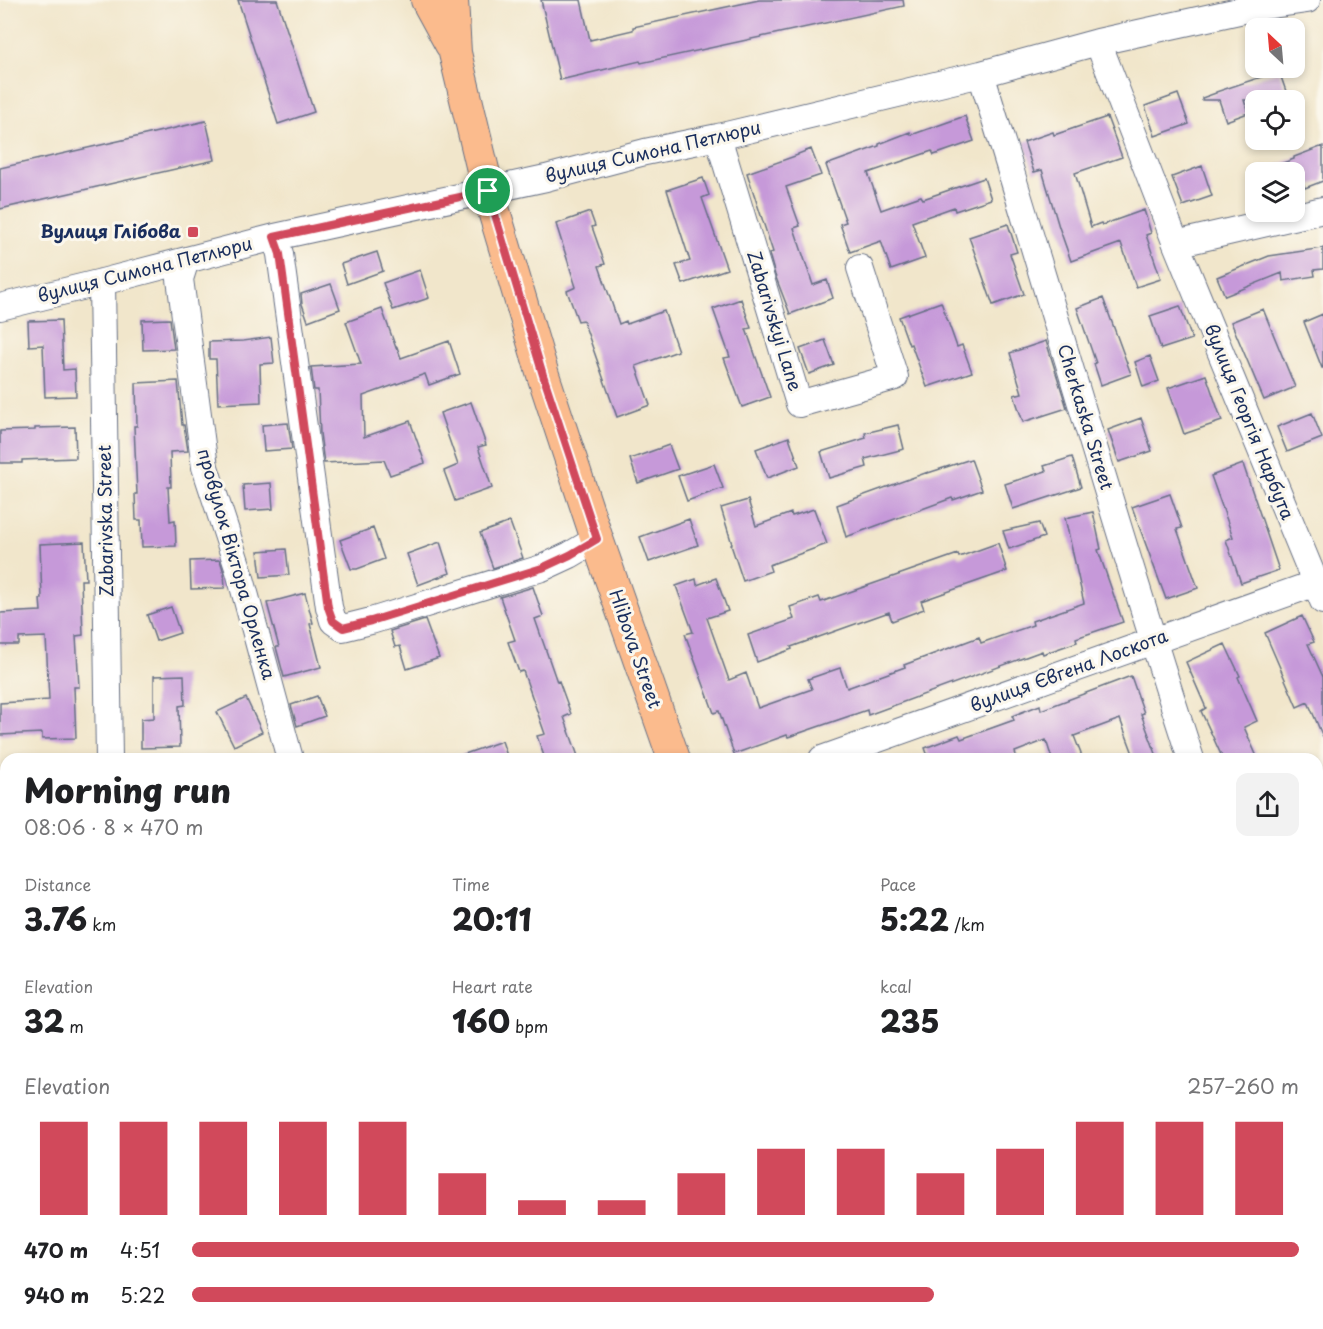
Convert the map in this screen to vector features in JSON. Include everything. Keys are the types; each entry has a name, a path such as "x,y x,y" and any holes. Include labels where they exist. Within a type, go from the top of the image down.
{"main road":[{"name":"Hlibova Street","path":"427,0 455,53"},
{"name":"Hlibova Street","path":"452,0 455,53 488,191 543,375 597,539 672,753"}],"street":[{"name":"вулиця Симона Петлюри","path":"0,307 274,237 546,178 645,152 718,137 981,74 1098,42 1257,7 1307,0"},
{"name":"вулиця Георгія Нарбута","path":"1098,42 1176,244 1319,592"},
{"name":"Cherkaska Street","path":"981,74 1153,642 1189,753"},
{"name":"Zabarivskyi Lane","path":"718,137 799,404 895,377 860,268"},
{"path":"1176,244 1323,210"},
{"path":"274,237 280,254 328,607 333,621 343,628 371,621 542,568 597,539"},
{"name":"провулок Віктора Орленка","path":"186,260 180,279 205,467 239,571 288,753"},
{"name":"Zabarivska Street","path":"102,282 109,753"},
{"name":"вулиця Євгена Лоскота","path":"839,753 1153,642 1319,592"}],"building":[{"path":"238,0 277,0 314,112 278,124"},
{"path":"541,0 581,0 590,40 633,30 633,27 759,0 903,0 904,6 560,80"},
{"path":"1258,78 1281,78 1286,90 1245,90 1245,114 1226,121 1219,100 1202,100 1216,92"},
{"path":"1178,94 1189,124 1155,136 1145,106"},
{"path":"965,116 974,141 934,155 932,151 868,173 881,210 921,196 923,199 984,178 991,199 955,211 954,207 912,222 925,258 891,270 881,241 850,252 840,224 846,222 826,165 910,132 911,135"},
{"path":"1107,117 1122,157 1075,173 1091,227 1144,210 1151,233 1146,235 1161,279 1136,287 1121,243 1071,261 1042,170 1034,172 1024,142 1053,132 1054,135"},
{"path":"206,121 215,160 0,209 0,168"},
{"path":"1323,146 1323,181 1305,188 1305,162 1286,162"},
{"path":"811,149 821,175 786,187 800,226 794,228 813,285 827,280 833,298 790,314 775,275 769,254 773,252 747,173"},
{"path":"1202,166 1212,196 1183,206 1172,177"},
{"path":"703,178 709,195 702,198 727,269 683,284 676,265 690,261 667,190"},
{"path":"590,212 595,226 592,227 605,264 599,266 619,324 626,321 627,324 664,311 678,351 636,366 650,405 617,417 583,320 578,321 567,291 576,287 556,224"},
{"path":"1008,224 1017,252 1010,254 1024,294 993,305 969,237"},
{"path":"1323,248 1323,269 1314,270 1315,276 1283,281 1282,273 1225,296 1217,277 1269,256"},
{"path":"377,252 383,271 347,284 341,264"},
{"path":"420,270 429,298 393,310 383,283"},
{"path":"331,284 340,309 308,321 301,294"},
{"path":"1103,298 1131,374 1101,385 1077,308"},
{"path":"741,299 751,328 746,329 770,397 742,407 724,358 730,357 713,309"},
{"path":"941,302 957,347 962,345 972,372 927,387 899,317"},
{"path":"1180,306 1192,339 1161,349 1150,316"},
{"path":"382,309 401,358 449,341 460,374 429,385 425,374 363,396 364,437 410,421 425,463 390,475 384,460 324,463 318,390 314,390 311,367 361,364 346,322"},
{"path":"1263,309 1295,387 1264,400 1231,322"},
{"path":"1323,314 1323,368 1322,368 1304,322"},
{"path":"170,319 174,349 143,350 142,320"},
{"path":"61,320 63,370 75,369 76,396 45,397 43,345 29,346 28,321"},
{"path":"271,337 274,363 260,364 261,402 218,404 216,359 209,359 209,342"},
{"path":"825,340 834,365 809,374 800,349"},
{"path":"1046,341 1067,408 1023,422 1014,395 1022,393 1010,353"},
{"path":"1150,356 1159,381 1143,387 1135,362"},
{"path":"1206,375 1222,421 1184,434 1168,388"},
{"path":"178,381 182,425 184,425 188,451 170,452 171,487 168,487 170,521 175,520 176,546 142,547 141,520 136,520 135,494 137,494 134,426 137,426 136,383"},
{"path":"471,402 486,445 478,447 492,488 455,501 444,471 458,465 440,413"},
{"path":"1312,413 1322,438 1287,452 1277,427"},
{"path":"1141,418 1152,451 1119,462 1108,430"},
{"path":"288,423 292,449 264,451 262,425"},
{"path":"898,425 904,449 865,459 867,467 829,478 821,452 866,438 865,433"},
{"path":"75,427 76,458 0,463 0,431"},
{"path":"789,437 799,466 767,478 756,449"},
{"path":"669,445 678,469 638,483 630,459"},
{"path":"1072,457 1081,487 1013,509 1005,484 1046,471 1044,466"},
{"path":"971,459 982,490 953,500 952,498 846,537 837,505"},
{"path":"714,464 723,488 687,501 678,476"},
{"path":"1243,464 1279,570 1241,583 1226,540 1233,537 1211,476"},
{"path":"271,483 273,509 245,511 243,485"},
{"path":"1170,494 1182,528 1177,529 1198,588 1166,599 1132,507"},
{"path":"748,500 756,526 791,513 792,516 814,509 827,544 769,565 771,571 743,581 721,508"},
{"path":"1093,512 1101,549 1098,550 1123,622 1076,638 1077,642 1043,654 1042,651 868,715 867,710 734,753 719,711 714,713 685,634 693,632 676,586 696,579 697,585 716,578 728,611 707,618 729,680 746,673 758,708 812,689 808,679 840,668 847,688 979,637 981,643 1033,625 1032,621 1084,603 1065,518"},
{"path":"689,519 698,545 649,562 640,537"},
{"path":"510,522 523,558 493,568 480,533"},
{"path":"1039,523 1044,537 1009,549 1003,531"},
{"path":"373,528 384,559 351,569 340,540"},
{"path":"84,542 86,580 81,580 83,635 76,636 79,687 74,687 76,738 42,739 42,733 0,735 0,703 49,700 46,637 19,638 19,645 0,645 0,613 41,611 40,544"},
{"path":"440,542 450,573 418,585 407,554"},
{"path":"998,543 1007,571 921,601 924,609 892,621 889,612 791,647 792,649 757,662 748,635 794,619 790,607 819,597 821,602 958,554 959,557"},
{"path":"286,549 289,575 261,577 258,551"},
{"path":"220,560 225,588 191,589 190,561"},
{"path":"533,587 543,616 535,619 571,714 564,717 577,753 543,753 537,736 545,734 523,671 519,672 508,642 515,640 500,597"},
{"path":"305,593 321,667 284,677 276,647 279,647 267,603"},
{"path":"171,607 180,633 156,641 147,615"},
{"path":"1302,616 1314,642 1308,644 1323,677 1323,737 1308,702 1297,707 1265,633"},
{"path":"425,620 439,658 407,669 400,646 395,647 390,631"},
{"path":"1225,644 1257,721 1244,727 1255,753 1220,753 1201,711 1206,708 1186,662"},
{"path":"184,675 185,705 179,706 180,747 141,748 141,719 154,718 154,676"},
{"path":"1131,676 1144,713 1141,714 1156,753 1133,753 1120,719 1074,736 1081,753 1050,753 1046,740 1015,753 927,753 925,748 959,735 961,739 1014,720 1012,716 1040,705 1041,710"},
{"path":"317,696 325,716 297,726 291,705"},
{"path":"246,698 262,732 234,746 217,712"},
{"path":"502,741 506,753 468,753"}],"place":[{"name":"Вулиця Глібова","path":"193,232"}],"route":[{"path":"488,191 543,375 597,539 542,568 343,628 333,621 328,607 280,254 274,237 488,191"}]}
